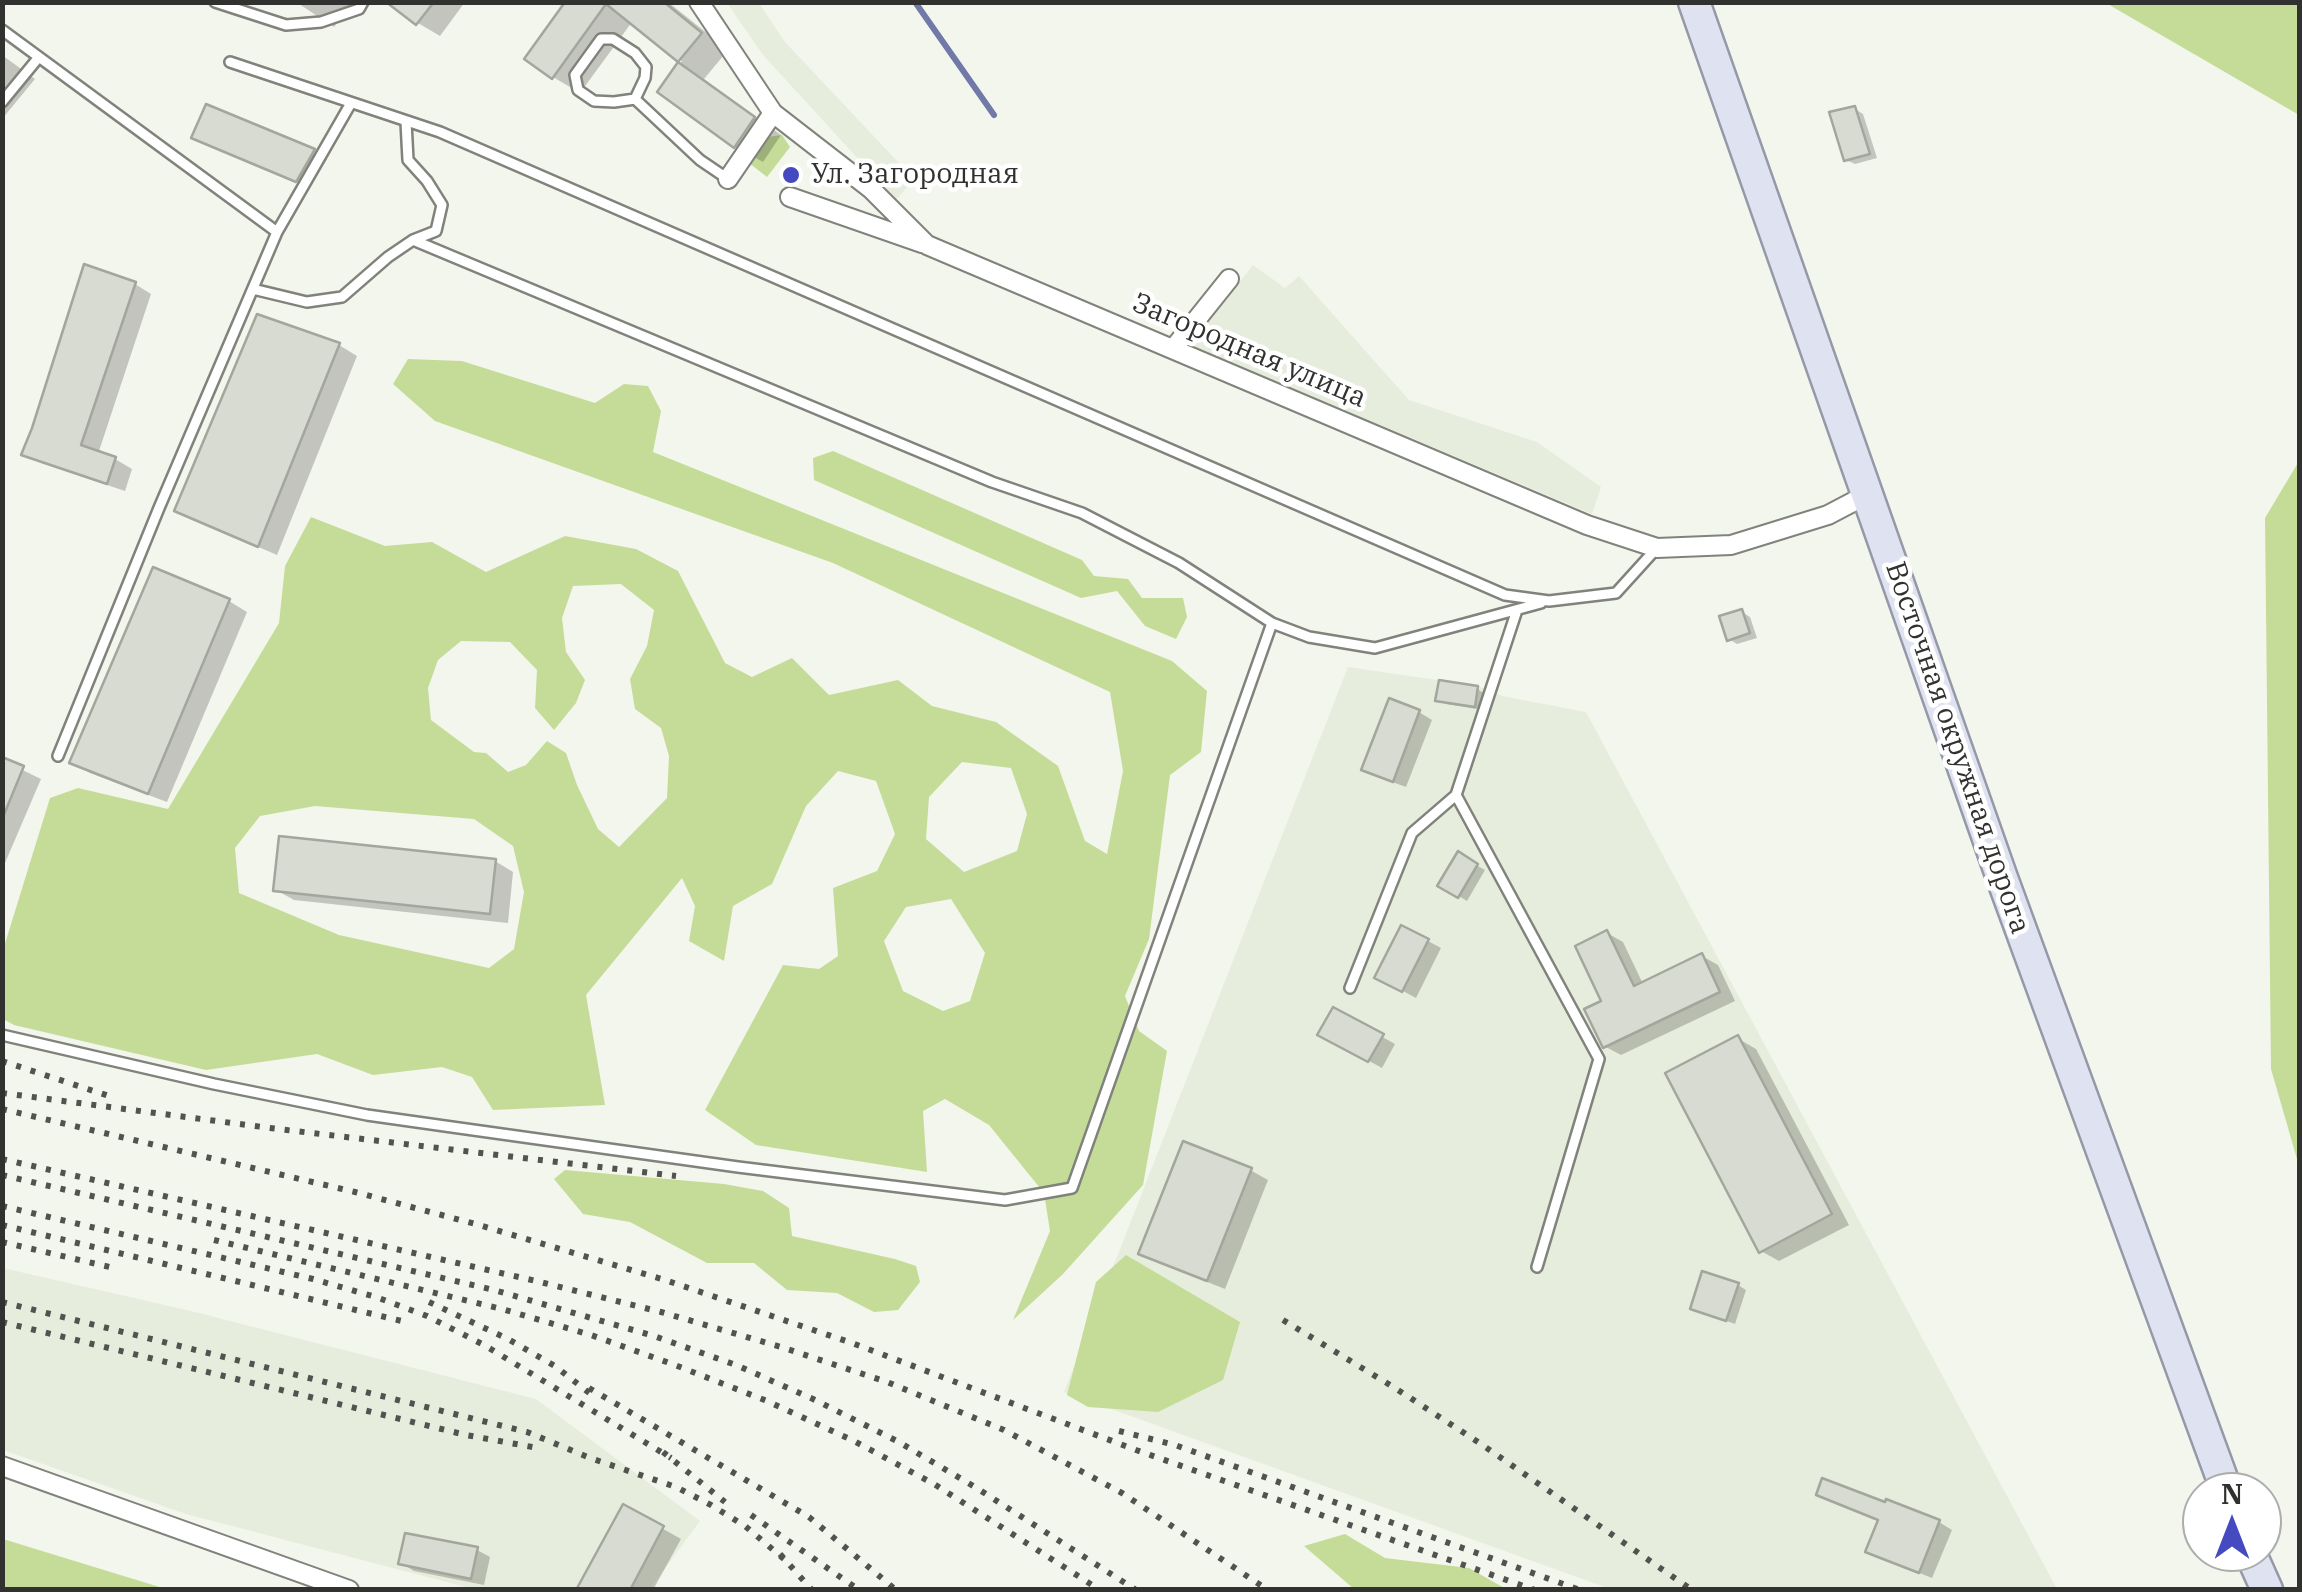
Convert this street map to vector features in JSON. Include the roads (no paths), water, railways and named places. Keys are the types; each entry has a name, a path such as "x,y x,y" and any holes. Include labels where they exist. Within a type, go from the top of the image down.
{"main road":[{"name":"Восточная окружная дорога","path":"1694,2 2002,878 2220,1472"}],"street":[{"name":"Загородная улица","path":"699,2 773,112 872,189 927,244 1587,525 1657,548 1731,545 1828,516 1868,494"},
{"path":"728,179 773,112"},
{"path":"790,197 927,244"},
{"path":"1173,349 1229,279"},
{"path":"2,1466 349,1590"}],"lane":[{"path":"216,2 286,25 322,22 359,8 364,2"},
{"path":"2,30 278,232"},
{"path":"601,39 613,39 646,67 645,78 634,98 594,100 578,90 576,75 601,39"},
{"path":"2,102 39,57"},
{"path":"230,62 476,148 1506,595 1549,601"},
{"path":"634,98 700,160 728,179"},
{"path":"58,756 278,232 350,104"},
{"path":"253,290 307,302 342,297 388,257 413,240 436,231 442,205 427,180 408,160 406,122"},
{"path":"413,240 992,482 1082,514 1180,562 1272,623 1309,637 1375,648 1549,601 1616,594 1657,548"},
{"path":"1350,988 1412,833 1456,795 1517,610"},
{"path":"2,1035 214,1084 441,1125 1005,1200 1072,1188 1272,623"},
{"path":"1456,795 1598,1059 1537,1267"}],"waterway":[{"path":"915,2 994,115"}],"railway":[{"path":"2,1061 112,1097"},
{"path":"2,1093 676,1176"},
{"path":"2,1109 355,1192 665,1280 852,1343 1136,1450 1535,1590"},
{"path":"2,1159 661,1312 887,1382 1004,1430 1122,1493 1268,1590"},
{"path":"2,1175 494,1290 654,1336 736,1365 897,1441 1136,1590"},
{"path":"2,1206 313,1279 427,1316 484,1345 671,1458"},
{"path":"2,1225 406,1322"},
{"path":"214,1240 502,1309 591,1335 767,1401 934,1484 1100,1590"},
{"path":"2,1242 114,1268"},
{"path":"2,1302 527,1432 676,1487 745,1526 790,1564"},
{"path":"429,1302 555,1366 597,1399"},
{"path":"1283,1320 1481,1444 1692,1590"},
{"path":"2,1322 466,1435 538,1448"},
{"path":"589,1388 809,1517 896,1590"},
{"path":"1119,1431 1175,1445 1580,1590"},
{"path":"663,1452 725,1502"},
{"path":"751,1515 859,1590"},
{"path":"780,1554 812,1590"}],"place":[{"name":"Ул. Загородная","path":"791,175"}]}
